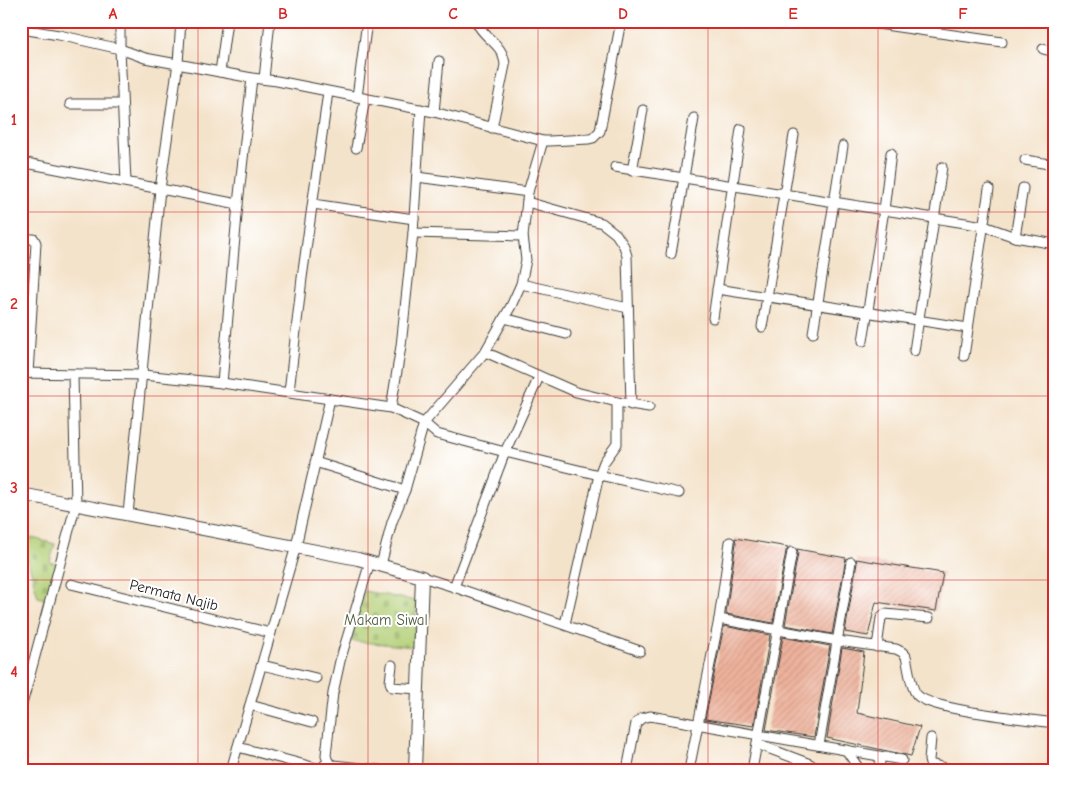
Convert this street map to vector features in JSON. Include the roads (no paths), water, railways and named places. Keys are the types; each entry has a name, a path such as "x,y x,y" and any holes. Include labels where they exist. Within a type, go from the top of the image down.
{"street":[{"path":"120,21 126,182"},
{"path":"128,514 160,189 178,63 181,21"},
{"path":"220,72 227,21"},
{"path":"264,79 270,21"},
{"path":"356,148 367,21"},
{"path":"476,21 485,34 497,44 504,56 505,65 492,128"},
{"path":"21,29 120,49 145,58 434,112 546,141 589,139 593,138 600,131 621,21"},
{"path":"856,21 1002,42"},
{"path":"1043,49 1055,52"},
{"path":"434,112 439,61"},
{"path":"222,383 238,204 252,78"},
{"path":"290,392 302,278 328,92"},
{"path":"70,104 122,104"},
{"path":"392,408 414,233 421,110"},
{"path":"632,171 643,110"},
{"path":"671,254 694,118"},
{"path":"713,318 741,129"},
{"path":"762,327 782,195 794,135"},
{"path":"379,770 333,765 328,762 326,755 333,692 340,661 404,490 424,423 485,352 521,284 526,260 523,236 528,197 546,141"},
{"path":"812,333 843,146"},
{"path":"862,340 884,210 891,153"},
{"path":"1025,160 1055,165"},
{"path":"21,162 238,204"},
{"path":"914,351 942,166"},
{"path":"616,167 984,226 1015,237 1055,244"},
{"path":"417,177 528,197 597,222 616,234 626,251 631,405"},
{"path":"1015,237 1023,188"},
{"path":"964,356 989,189"},
{"path":"312,204 414,219"},
{"path":"414,233 523,236"},
{"path":"21,239 34,240 36,243 25,373 143,375 290,392 392,408 424,423 437,434 599,476 679,493"},
{"path":"521,284 628,308"},
{"path":"717,289 968,328"},
{"path":"504,318 566,334"},
{"path":"485,352 576,392 631,405 649,407"},
{"path":"21,708 76,504 73,375"},
{"path":"454,587 505,452 539,377"},
{"path":"231,770 296,546 330,399"},
{"path":"565,624 599,476 604,462 617,444 617,402"},
{"path":"315,462 404,490"},
{"path":"21,494 296,546 376,564 454,587 640,651"},
{"path":"689,770 719,619 730,542"},
{"path":"752,770 792,552"},
{"path":"819,745 851,562"},
{"path":"415,770 422,577"},
{"name":"Permata Najib","path":"71,584 271,633"},
{"path":"877,647 882,618 885,614 929,618"},
{"path":"719,619 838,641 896,649 904,654 914,688 918,696 926,701 966,710 1055,723"},
{"path":"262,665 316,678"},
{"path":"392,665 390,682 392,687 418,689"},
{"path":"250,705 312,722"},
{"path":"626,770 636,723 642,718 650,716 902,760"},
{"path":"931,738 930,764 954,770"},
{"path":"757,744 810,764 813,770"},
{"path":"238,747 320,769 328,762"},
{"path":"846,750 860,770"},
{"path":"878,770 881,757"}],"park label":[{"name":"Makam Siwal","path":"386,620"}]}
